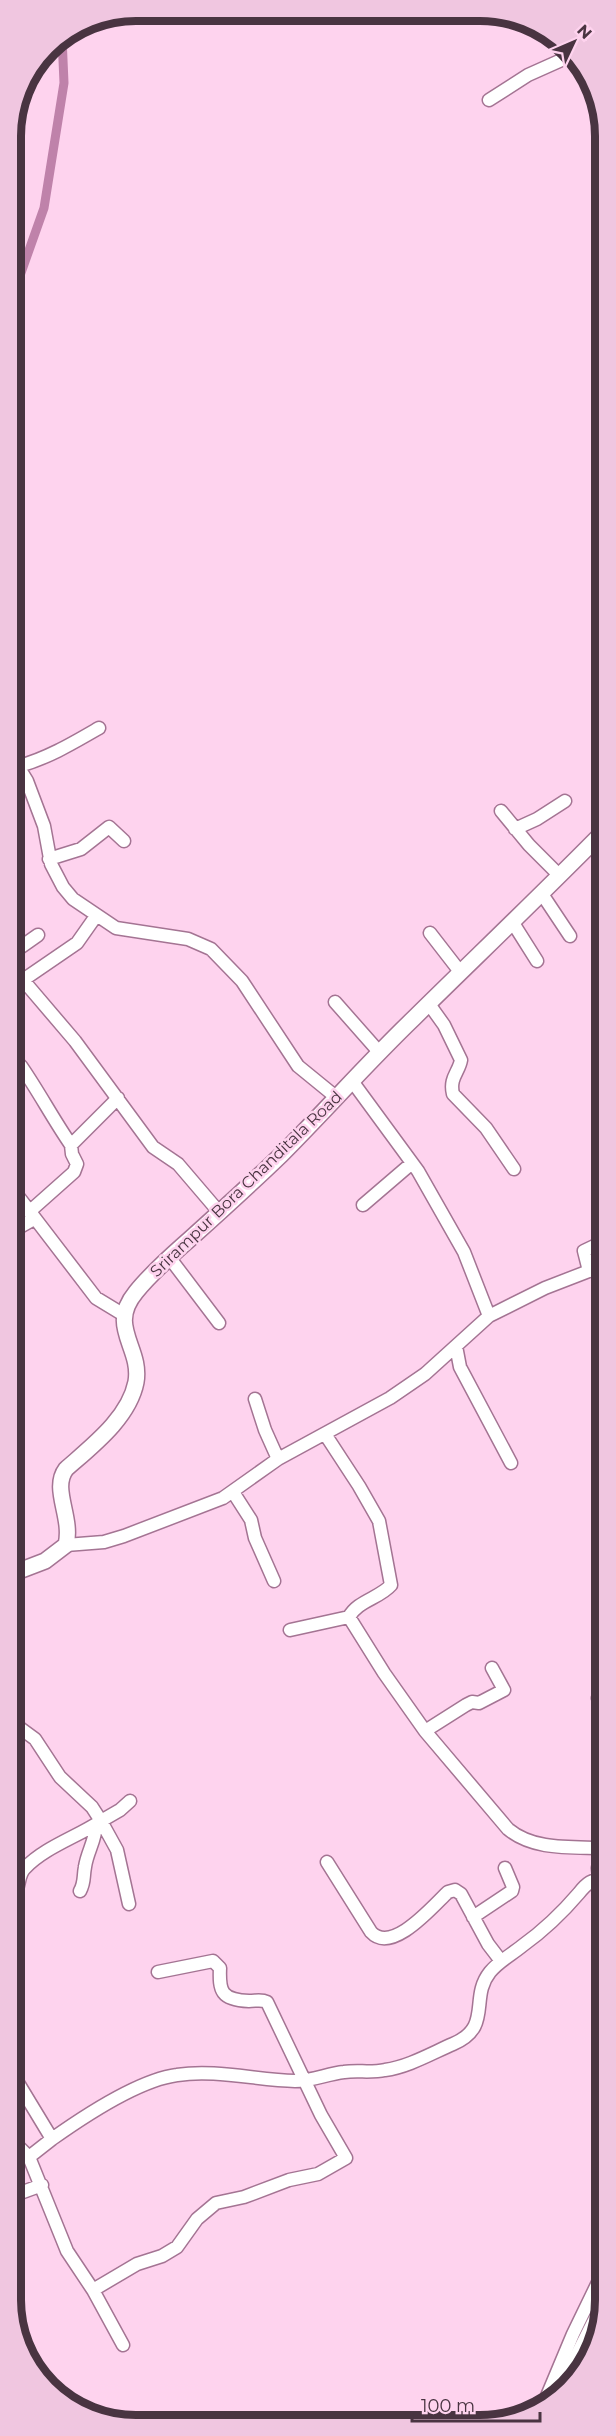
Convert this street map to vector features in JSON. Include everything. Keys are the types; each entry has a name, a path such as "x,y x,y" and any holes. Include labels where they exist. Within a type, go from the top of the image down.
{"highway":[{"path":"571,2369 590,2332"}],"main road":[{"name":"Srirampur Bora Chanditala Road","path":"124,1315 135,1293 170,1257 279,1156 595,840"},
{"path":"21,1570 45,1562 66,1545 69,1527 60,1490 61,1478 66,1469 116,1421 135,1385 137,1374 124,1329 124,1315"}],"street":[{"path":"489,100 528,75 544,68"},
{"path":"21,765 60,751 99,728"},
{"path":"21,771 44,826 49,859 56,875 73,899 116,928 188,939 211,949 242,981 298,1066 336,1097"},
{"path":"515,829 537,819 565,801"},
{"path":"501,811 560,876"},
{"path":"49,859 81,849 109,827 124,841"},
{"path":"542,894 570,936"},
{"path":"21,978 77,943 96,916"},
{"path":"513,923 537,962"},
{"path":"430,933 460,973"},
{"path":"21,947 38,934"},
{"path":"21,984 75,1041 153,1147 178,1164 219,1212"},
{"path":"335,1002 380,1053"},
{"path":"429,1004 444,1025 461,1060 461,1064 454,1073 453,1094 486,1128 514,1169"},
{"path":"21,1066 71,1145 77,1164 76,1169 21,1224"},
{"path":"352,1081 412,1163 464,1252 489,1316"},
{"path":"71,1145 118,1098"},
{"path":"363,1205 412,1163"},
{"path":"21,1201 96,1298 124,1315"},
{"path":"589,1271 584,1251 595,1246"},
{"path":"170,1257 219,1323"},
{"path":"66,1545 104,1542 203,1508 233,1492 278,1459 390,1398 425,1374 489,1316 533,1293 595,1270"},
{"path":"456,1346 460,1367 511,1463"},
{"path":"255,1399 278,1459"},
{"path":"290,1630 349,1617 360,1605 387,1590 391,1582 379,1521 345,1461 325,1434"},
{"path":"233,1492 249,1515 255,1538 274,1581"},
{"path":"349,1617 425,1731 508,1829 517,1837 530,1843 595,1848"},
{"path":"425,1731 466,1705 472,1702 479,1703 504,1690 492,1668"},
{"path":"21,1733 34,1739 60,1777 92,1807 117,1850 129,1904"},
{"path":"21,1879 24,1869 66,1841 112,1816 130,1801"},
{"path":"80,1891 85,1881 86,1864 99,1822"},
{"path":"327,1862 370,1932 376,1937 408,1930 451,1890 458,1891 501,1961"},
{"path":"473,1917 512,1892 513,1887 505,1868"},
{"path":"29,2157 52,2139 112,2101 167,2077 206,2074 258,2080 306,2081 346,2071 386,2070 463,2038 475,2027 484,1982 501,1961 543,1929 586,1885 595,1882"},
{"path":"93,2289 137,2264 162,2256 177,2247 196,2219 216,2203 244,2197 289,2180 318,2174 345,2159 345,2154 321,2115 270,2005 265,2001 245,2001 223,1993 219,1987 220,1968 216,1962 158,1972"},
{"path":"21,2088 52,2139"},
{"path":"21,2149 29,2157 42,2185 67,2251 93,2289 123,2345"},
{"path":"21,2193 42,2185"},
{"path":"549,2392 595,2289"}],"waterway":[{"path":"21,273 44,208 64,83 62,47"}]}
